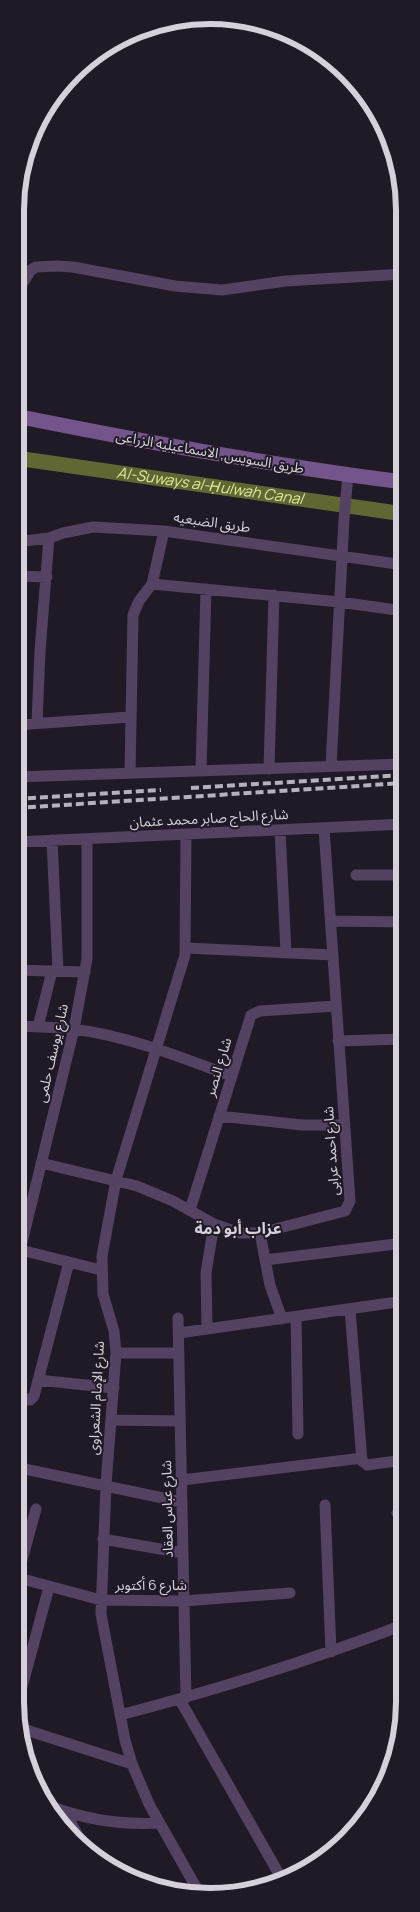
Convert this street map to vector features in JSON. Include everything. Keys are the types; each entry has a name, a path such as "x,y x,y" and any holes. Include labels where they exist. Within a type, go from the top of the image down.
{"main road":[{"name":"طريق السويس, الاسماعيليه الزراعى","path":"24,418 139,441 396,481"}],"street":[{"path":"24,279 30,270 36,267 56,266 74,267 176,286 222,290 286,281 396,274"},
{"path":"331,766 339,602 348,475"},
{"name":"طريق الضبعيه","path":"24,541 50,538 63,533 92,528 164,531 396,564"},
{"path":"130,773 134,615 139,601 152,584 164,531"},
{"path":"37,723 40,652 50,538"},
{"path":"24,576 47,576"},
{"path":"152,584 274,595 396,610"},
{"path":"201,771 206,589"},
{"path":"269,769 274,595"},
{"path":"24,724 130,717"},
{"path":"24,777 396,764"},
{"name":"شارع الحاج صابر محمد عثمان","path":"24,842 396,824"},
{"name":"شارع احمد عرابى","path":"41,1163 116,1180 155,1192 230,1231 250,1234 260,1233 345,1211 350,1201 324,828"},
{"path":"280,830 286,952"},
{"name":"شارع الإمام الشعراوى","path":"186,834 186,948 116,1180 101,1270 103,1294 114,1331 116,1353 106,1485 101,1600 120,1715 132,1764 159,1823 196,1888"},
{"name":"شارع يوسف حلمى","path":"24,1235 74,1030 85,972 87,959 87,839"},
{"path":"38,1027 55,971 52,840"},
{"path":"356,875 396,875"},
{"path":"331,920 396,922"},
{"path":"186,948 333,955"},
{"path":"24,970 85,972"},
{"name":"شارع النصر","path":"190,1210 248,1020 255,1012 336,1006"},
{"path":"24,1026 74,1030 156,1049 231,1076"},
{"path":"338,1041 396,1039"},
{"path":"219,1116 302,1125 345,1125"},
{"path":"24,1220 28,1221"},
{"path":"207,1329 207,1264 214,1224"},
{"path":"260,1233 265,1260 282,1319"},
{"path":"265,1260 396,1244"},
{"path":"24,1254 101,1270"},
{"path":"24,1398 33,1399 69,1262"},
{"path":"179,1333 396,1302"},
{"path":"350,1309 362,1458 367,1465 396,1461"},
{"path":"296,1317 298,1434"},
{"name":"شارع عباس العقاد","path":"178,1318 184,1601 183,1699"},
{"path":"116,1353 179,1352"},
{"path":"38,1380 114,1388"},
{"path":"111,1420 180,1422"},
{"path":"182,1480 362,1458"},
{"path":"24,1468 182,1502"},
{"path":"325,1506 331,1652"},
{"path":"24,1550 36,1509"},
{"path":"103,1539 183,1553"},
{"name":"شارع 6 أكتوبر","path":"24,1580 101,1600 184,1601 290,1593"},
{"path":"24,1679 49,1587"},
{"path":"120,1715 183,1699 331,1652 396,1628"},
{"path":"183,1699 279,1875"},
{"path":"26,1730 132,1764"},
{"path":"58,1809 112,1823 159,1823"},
{"path":"65,1812 76,1831"}],"waterway":[{"name":"Al-Suways al-Ḥulwah Canal","path":"24,459 396,513"}],"railway":[{"path":"191,788 396,775"},
{"path":"24,807 396,784"},
{"path":"24,799 161,790"}],"district":[{"name":"عزاب أبو دمة","path":"238,1228"}]}
